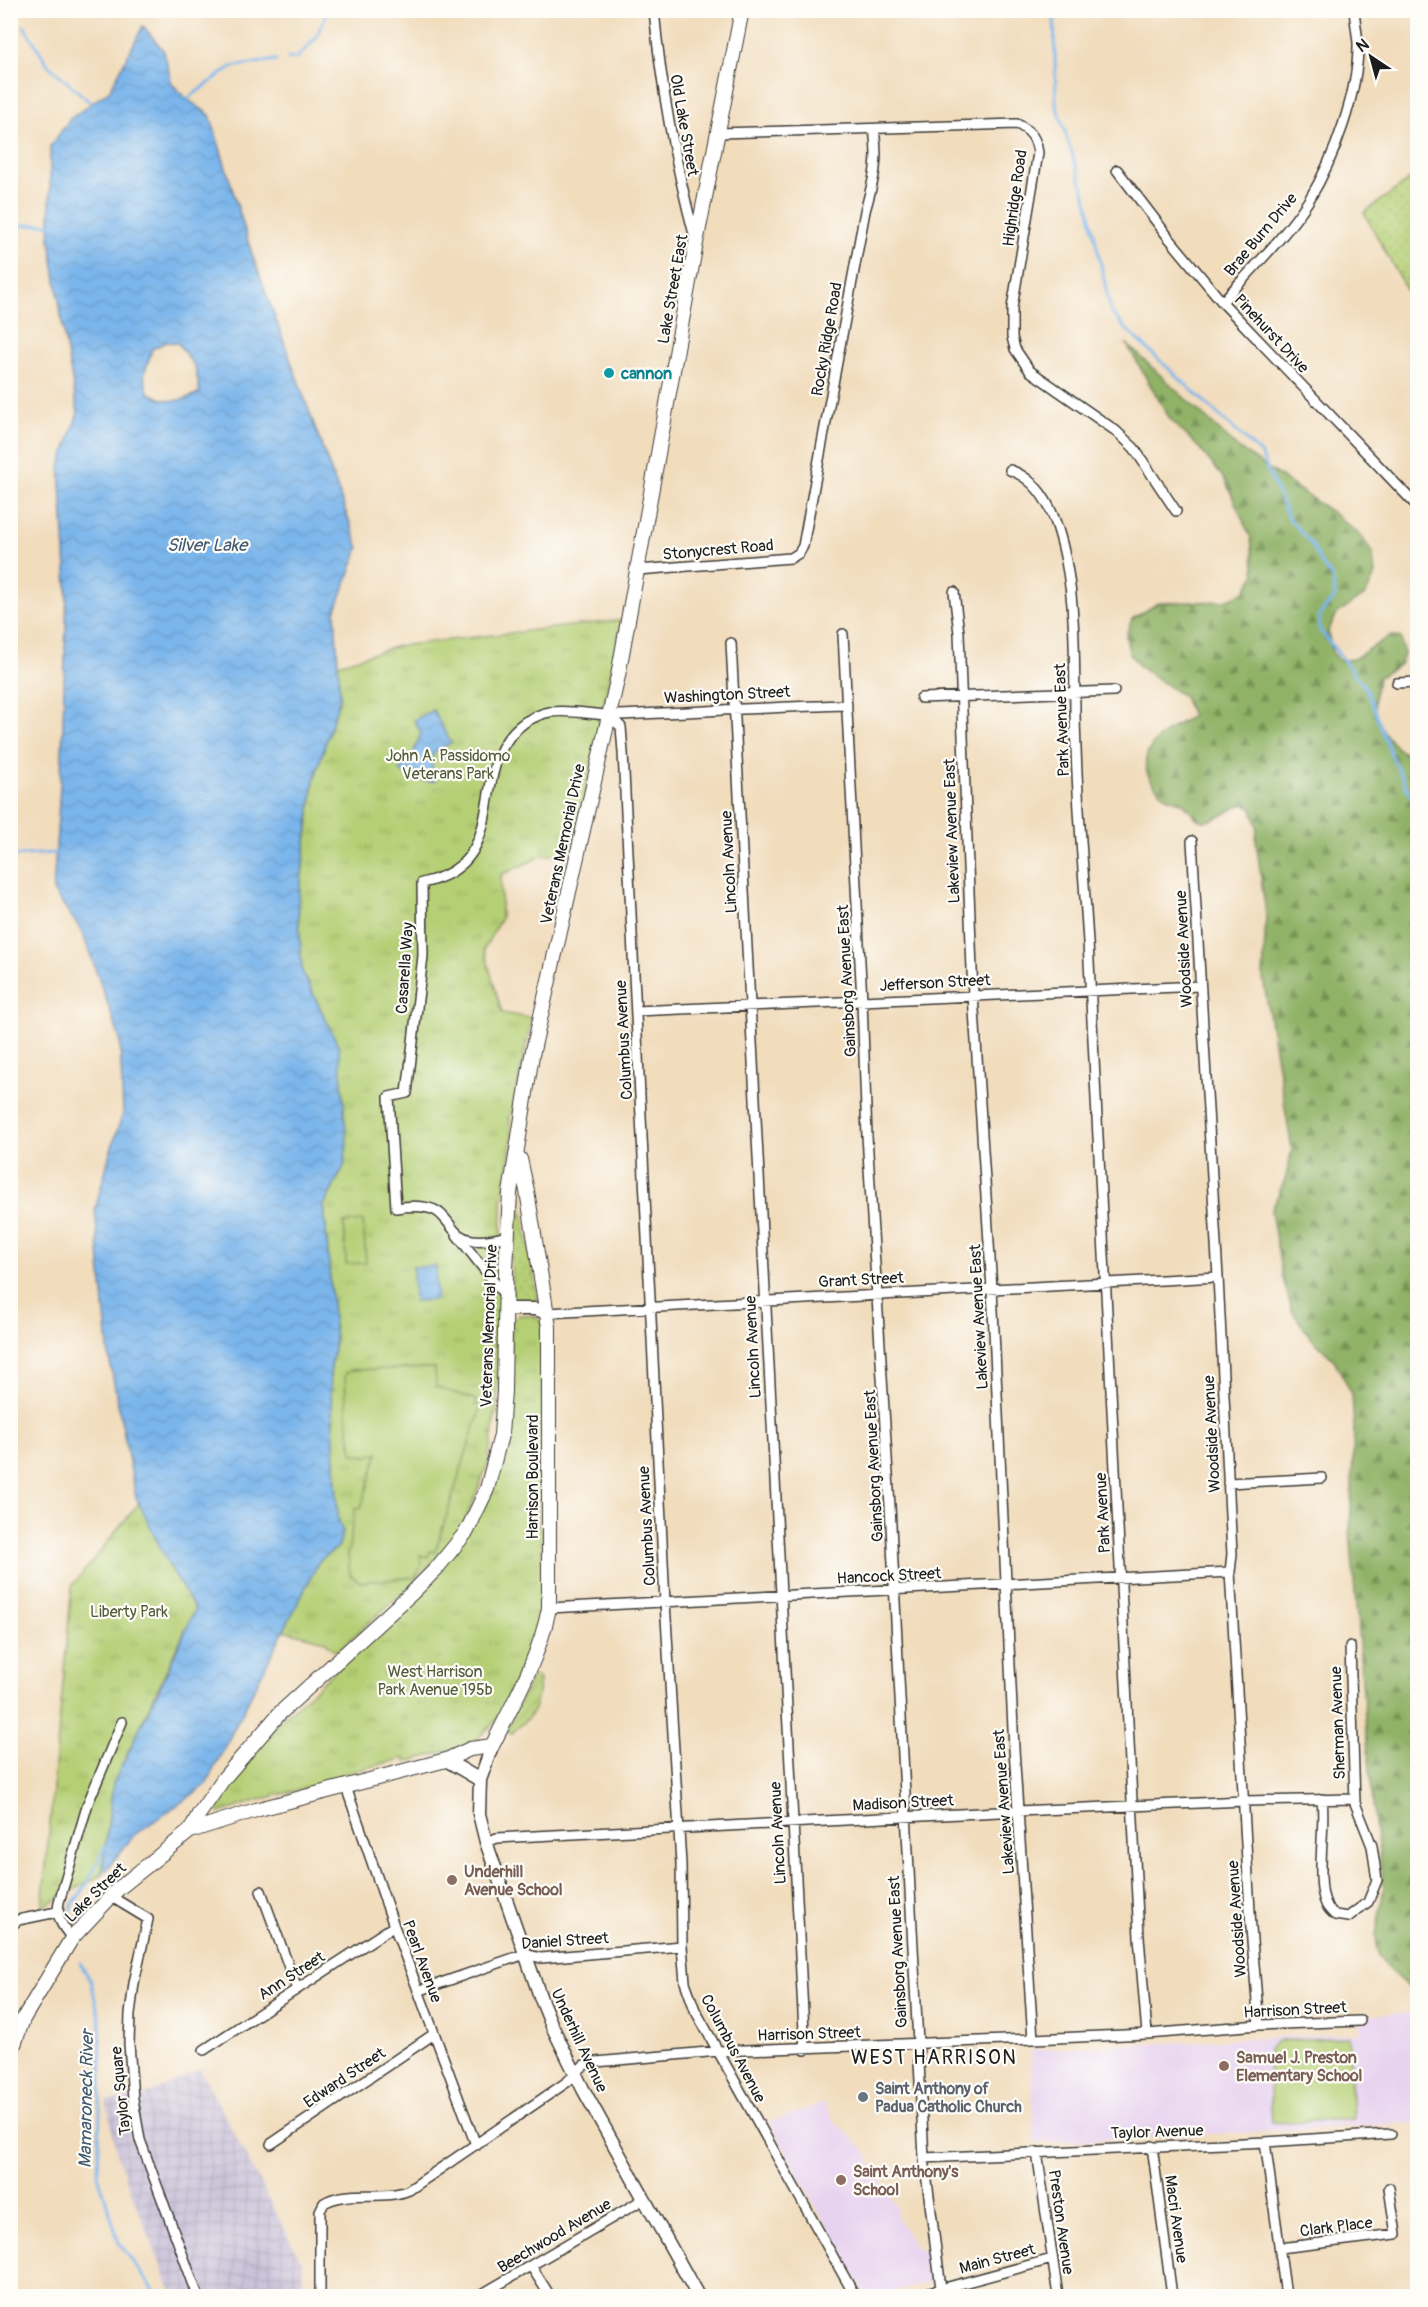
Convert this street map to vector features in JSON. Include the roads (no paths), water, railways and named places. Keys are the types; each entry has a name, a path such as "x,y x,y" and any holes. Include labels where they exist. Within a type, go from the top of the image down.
{"main road":[{"name":"Lake Street East","path":"609,715 638,570 696,243 742,10"},
{"name":"Veterans Memorial Drive","path":"190,1831 224,1778 253,1742 312,1682 436,1569 466,1531 487,1490 501,1434 510,1193 532,1055 609,715"},
{"name":"Harrison Boulevard","path":"492,1746 544,1633 549,1608 549,1327 527,1191 518,1151"},
{"path":"190,1831 259,1809 446,1760 470,1749 492,1746"},
{"name":"Lake Street","path":"10,2056 23,2019 72,1938 110,1896 190,1831"}],"street":[{"name":"Old Lake Street","path":"654,10 667,117 680,182 696,243"},
{"name":"Brae Burn Drive","path":"1222,302 1277,242 1308,200 1327,166 1353,84 1358,44 1354,10"},
{"name":"Highridge Road","path":"719,133 1017,124 1028,129 1037,142 1038,153 1012,308 1012,337 1015,349 1030,370 1116,431 1134,448 1176,511"},
{"name":"Rocky Ridge Road","path":"799,553 803,546 865,211 873,184 877,154 874,129"},
{"name":"Pinehurst Drive","path":"1117,170 1222,302 1418,507"},
{"name":"Park Avenue East","path":"1010,470 1026,477 1039,488 1061,542 1069,577 1090,990"},
{"name":"Stonycrest Road","path":"638,570 791,558 799,553"},
{"name":"Lakeview Avenue East","path":"954,592 959,633 973,995 992,1289 1018,1811 1033,2039"},
{"name":"Gainsborg Avenue East","path":"843,634 867,1136 878,1295 924,2158 941,2293"},
{"name":"Lincoln Avenue","path":"731,644 805,2050"},
{"path":"1397,683 1418,682"},
{"path":"921,698 1114,691"},
{"name":"Washington Street","path":"609,715 847,705"},
{"name":"Casarella Way","path":"456,1233 447,1220 431,1209 396,1208 389,1097 407,1093 423,956 422,883 439,879 457,870 472,855 481,837 499,754 508,737 526,722 547,712 570,710 609,715"},
{"name":"Columbus Avenue","path":"609,715 621,727 652,1307 665,1602 679,1829 682,1946 687,1992 782,2168 855,2296"},
{"name":"Woodside Avenue","path":"1192,841 1218,1277 1232,1554 1230,1572 1259,2025"},
{"name":"Jefferson Street","path":"636,1011 1200,986"},
{"name":"Park Avenue","path":"1090,990 1099,1117 1105,1283 1139,1937 1147,2034"},
{"path":"456,1233 471,1240 481,1241 507,1236"},
{"path":"456,1233 506,1303"},
{"name":"Grant Street","path":"506,1303 547,1313 1218,1277"},
{"path":"1228,1483 1322,1478"},
{"name":"Hancock Street","path":"549,1608 1230,1572"},
{"name":"Sherman Avenue","path":"1350,1647 1355,1799"},
{"path":"72,1938 63,1927 57,1912 88,1803 123,1722"},
{"name":"Underhill Avenue","path":"492,1746 480,1780 479,1814 486,1842 525,1954 552,2026 576,2074 698,2296"},
{"path":"446,1760 480,1780"},
{"name":"Pearl Avenue","path":"345,1787 476,2145"},
{"path":"1322,1799 1325,1819 1322,1888 1326,1905 1340,1917 1348,1917 1368,1902 1377,1881 1372,1846 1355,1799"},
{"name":"Madison Street","path":"486,1842 497,1838 1018,1811 1244,1801 1355,1799"},
{"path":"261,1891 297,1989"},
{"name":"Taylor Square","path":"110,1896 148,1919 134,1983 130,2014 129,2043 133,2099 140,2140 198,2296"},
{"path":"10,1912 14,1923 57,1912"},
{"name":"Ann Street","path":"204,2050 394,1926"},
{"name":"Daniel Street","path":"418,1990 525,1954 541,1958 682,1946"},
{"name":"Harrison Street","path":"320,2296 320,2211 324,2203 336,2198 403,2192 567,2082 584,2066 596,2062 719,2051 805,2050 1147,2034 1259,2025 1360,2021"},
{"name":"Edward Street","path":"271,2144 434,2034"},
{"name":"Taylor Avenue","path":"924,2158 1391,2134"},
{"path":"1265,2142 1286,2296"},
{"name":"Macri Avenue","path":"1152,2146 1172,2296"},
{"name":"Preston Avenue","path":"1037,2152 1058,2296"},
{"name":"Clark Place","path":"1280,2248 1396,2234 1389,2188"},
{"name":"Beechwood Avenue","path":"479,2296 644,2199"},
{"name":"Main Street","path":"915,2296 941,2293 1052,2259"},
{"path":"531,2265 550,2296"}],"water":[{"name":"Silver Lake","path":"143,26 164,51 172,84 187,99 210,115 252,254 359,548 335,612 340,697 314,780 298,904 302,971 339,1047 347,1143 344,1166 324,1206 335,1341 330,1374 338,1518 343,1532 338,1547 319,1561 205,1786 134,1835 102,1875 113,1784 195,1609 167,1562 136,1497 109,1357 95,1210 123,1113 120,1039 82,931 53,891 62,757 67,587 60,467 78,413 50,239 50,147 70,119 110,90","holes":["166,342 178,343 195,367 200,392 180,400 161,399 148,392 144,375 152,349"]},
{"path":"433,710 451,743 434,752 431,760 435,781 420,780 407,776 399,770 413,754 421,733 414,720"},
{"path":"436,1266 436,1300 414,1301 413,1267"}],"waterway":[{"name":"Mamaroneck River","path":"288,58 297,58 316,38 328,10"},
{"path":"1054,10 1056,104 1087,200 1111,312 1128,331 1261,454 1288,517 1312,545 1321,563 1332,577 1335,597 1320,614 1319,629 1367,690 1392,757 1418,811"},
{"path":"10,12 15,15"},
{"path":"24,26 48,65 91,103"},
{"name":"Mamaroneck River","path":"187,99 231,67 276,60"},
{"path":"10,226 50,224"},
{"path":"10,856 56,853"},
{"name":"Mamaroneck River","path":"71,1910 105,1847"},
{"name":"Mamaroneck River","path":"80,1963 91,1981 100,2021 98,2175 119,2243 158,2296"}],"place":[{"name":"cannon","path":"609,373"},
{"name":"Underhill Avenue School","path":"452,1880"},
{"name":"Samuel J. Preston Elementary School","path":"1224,2066"},
{"name":"Saint Anthony of Padua Catholic Church","path":"863,2097"},
{"name":"Saint Anthony's School","path":"841,2180"}],"district":[{"name":"WEST HARRISON","path":"934,2057"}],"park label":[{"name":"John A. Passidomo Veterans Park","path":"448,764"},
{"name":"Liberty Park","path":"129,1611"},
{"name":"West Harrison Park Avenue 195b","path":"435,1680"}]}
